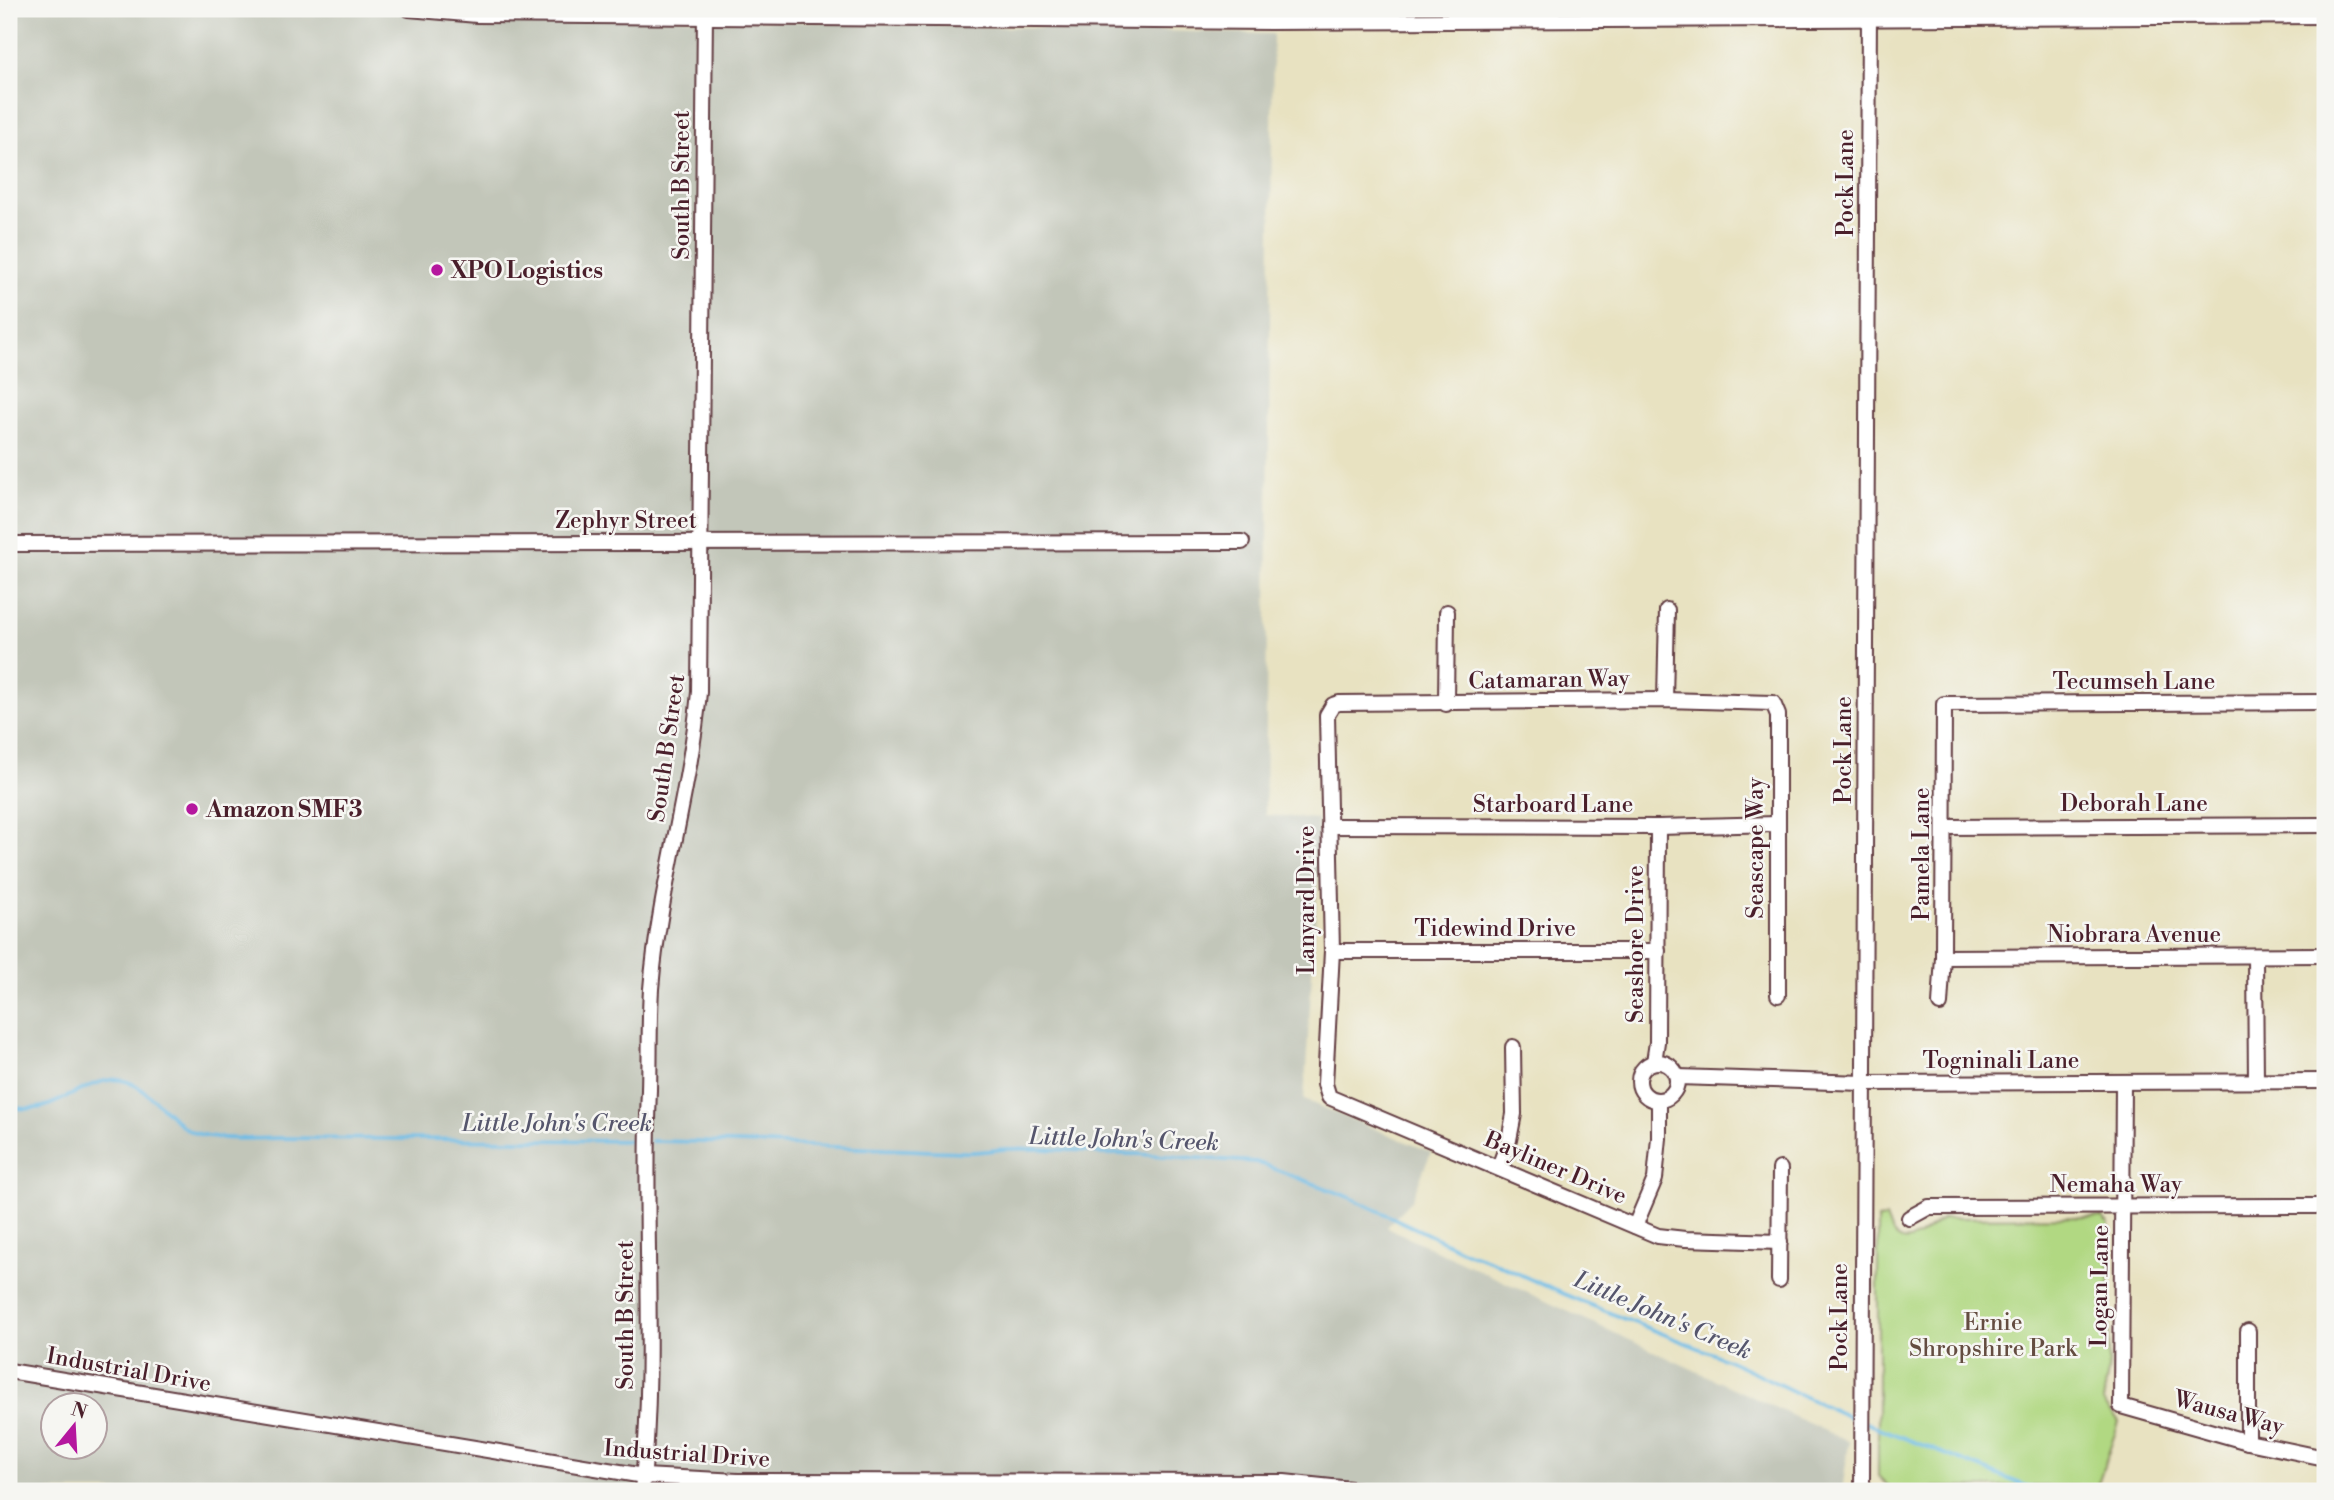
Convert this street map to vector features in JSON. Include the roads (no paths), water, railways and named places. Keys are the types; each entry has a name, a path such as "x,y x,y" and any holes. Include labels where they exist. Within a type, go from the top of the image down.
{"street":[{"path":"409,9 477,15 1134,15 1157,21 1868,13 2325,16"},
{"name":"South B Street","path":"643,1484 647,1427 646,1122 651,989 656,944 696,725 701,648 705,13"},
{"name":"Pock Lane","path":"1862,1491 1868,13"},
{"name":"Zephyr Street","path":"9,544 1242,542"},
{"path":"1665,700 1667,610"},
{"path":"1446,704 1447,612"},
{"name":"Catamaran Way","path":"1329,710 1339,703 1665,700 1773,703"},
{"name":"Tecumseh Lane","path":"1944,704 2325,702"},
{"name":"Seascape Way","path":"1773,703 1778,715 1778,995"},
{"name":"Pamela Lane","path":"1940,1004 1944,957 1944,704"},
{"name":"Lanyard Drive","path":"1326,1091 1332,951 1326,715 1329,710"},
{"name":"Starboard Lane","path":"1329,826 1658,827 1777,824"},
{"name":"Deborah Lane","path":"1944,827 2325,825"},
{"name":"Seashore Drive","path":"1658,827 1657,1042 1654,1062 1644,1068 1639,1077 1639,1086 1643,1094 1659,1101"},
{"name":"Tidewind Drive","path":"1332,951 1658,951"},
{"name":"Niobrara Avenue","path":"1944,957 2325,955"},
{"path":"2255,956 2256,1082"},
{"path":"1499,1167 1509,1140 1514,1114 1513,1047"},
{"path":"1635,1226 1655,1179 1659,1101 1671,1097 1678,1085 1678,1077 1673,1067 1654,1062"},
{"name":"Togninali Lane","path":"1678,1077 1864,1083 2325,1081"},
{"name":"Logan Lane","path":"2121,1406 2123,1082"},
{"name":"Bayliner Drive","path":"1326,1091 1329,1097 1335,1100 1658,1236 1780,1242"},
{"path":"1779,1280 1780,1169"},
{"name":"Nemaha Way","path":"1909,1218 1929,1207 2325,1206"},
{"path":"2248,1331 2248,1443"},
{"name":"Industrial Drive","path":"9,1371 602,1471 643,1484 738,1481 1284,1482 1370,1491"},
{"name":"Wausa Way","path":"2121,1406 2248,1443 2325,1458"}],"waterway":[{"name":"Little John's Creek","path":"9,1107 41,1107 103,1081 121,1080 147,1093 185,1128 217,1137 643,1141"},
{"name":"Little John's Creek","path":"651,1141 967,1152 1048,1149 1256,1162 1349,1197 1468,1253 1718,1356 1859,1421"},
{"name":"Little John's Creek","path":"1866,1423 2039,1491"}],"place":[{"name":"XPO Logistics","path":"437,270"},
{"name":"Amazon SMF3","path":"192,809"}],"park label":[{"name":"Ernie Shropshire Park","path":"1993,1335"}]}
